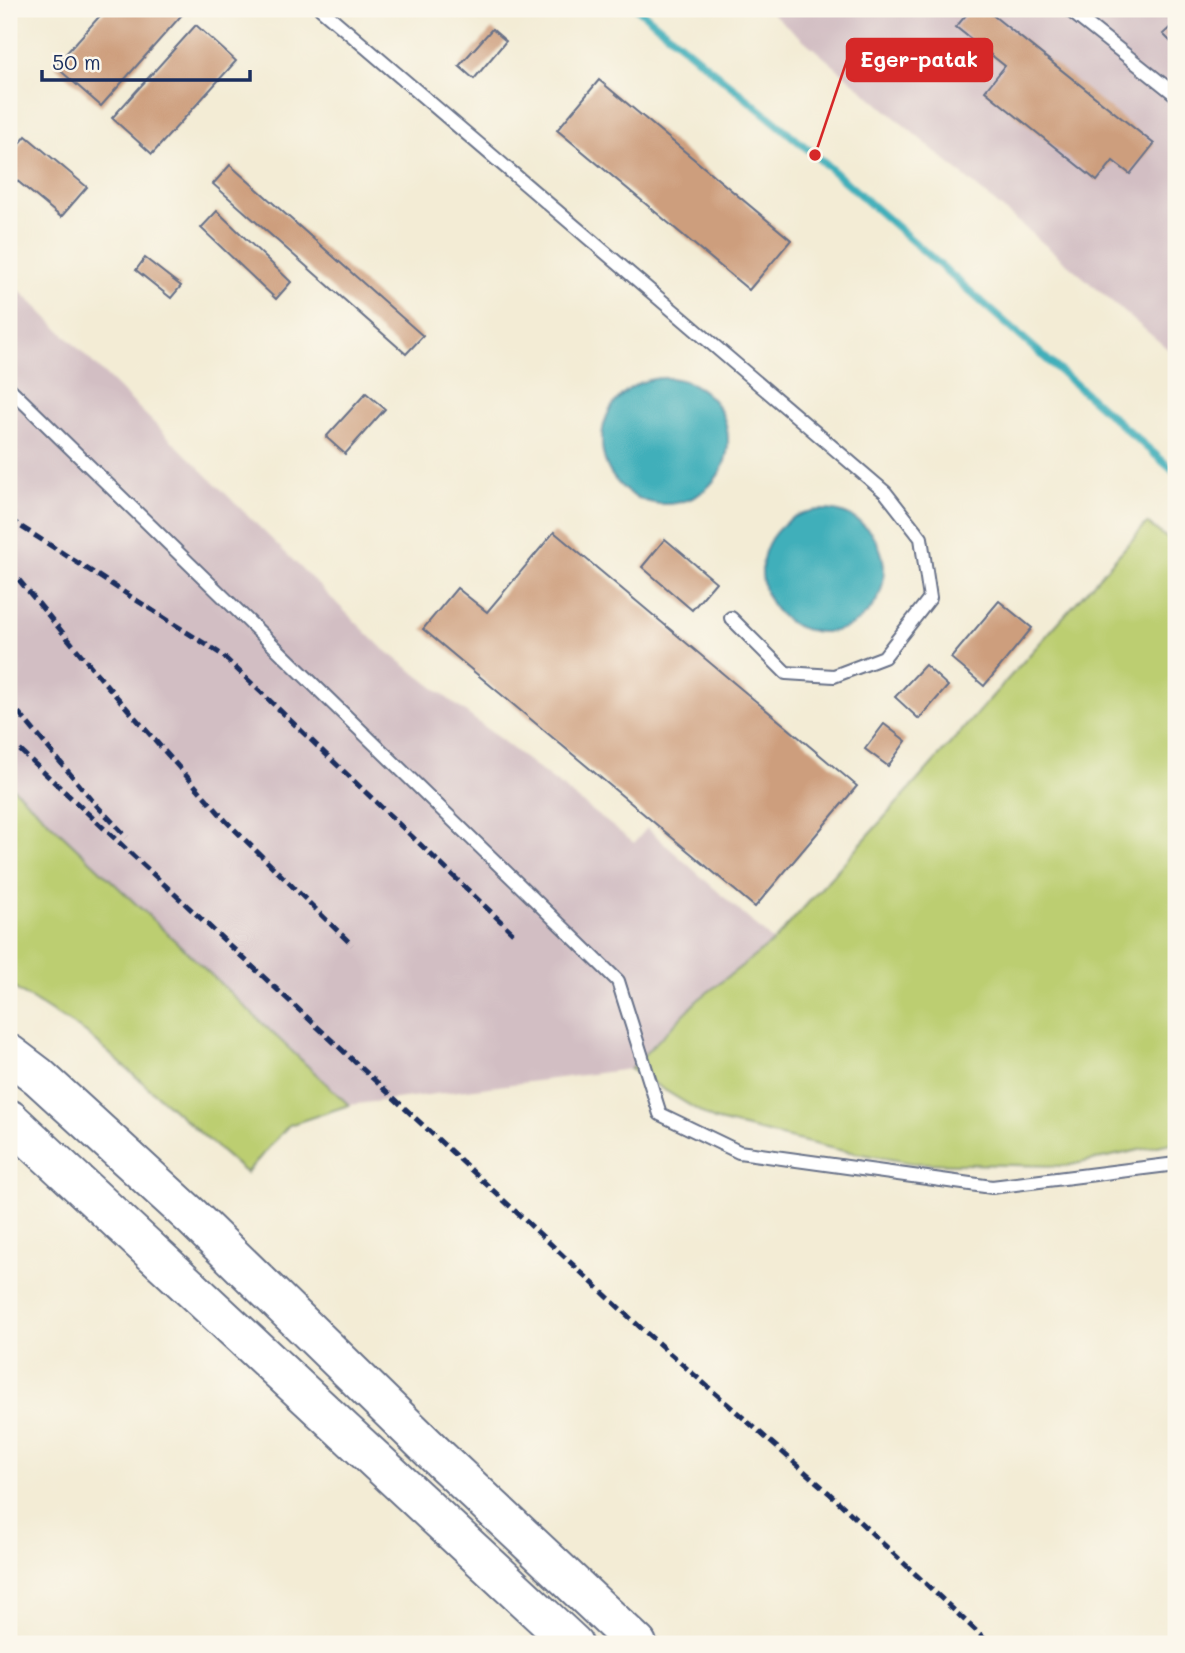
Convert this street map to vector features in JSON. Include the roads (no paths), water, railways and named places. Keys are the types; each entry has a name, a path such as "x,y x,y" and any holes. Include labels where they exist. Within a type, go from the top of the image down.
{"highway":[{"path":"9,1054 38,1076 192,1217 438,1457 637,1644"},
{"path":"9,1119 573,1644"}],"lane":[{"path":"321,9 885,492 921,538 930,598 884,657 834,676 786,673 731,618"},
{"path":"1068,9 1176,95"},
{"path":"9,388 618,981 660,1114 739,1152 992,1187 1176,1164"}],"water":[{"path":"665,378 689,383 709,397 723,417 728,441 723,465 709,485 689,499 665,504 641,499 621,485 607,465 602,441 607,417 621,397 641,383"},
{"path":"823,510 846,515 866,528 879,548 884,571 879,594 866,614 846,627 823,632 800,627 780,614 767,594 762,571 767,548 780,528 800,515"}],"waterway":[{"path":"638,9 815,155 1176,473"}],"railway":[{"path":"9,519 221,654 513,933"},
{"path":"9,568 103,681 226,821 352,945"},
{"path":"9,701 98,807 127,837"},
{"path":"9,740 642,1329 829,1493 990,1644"}],"place":[{"name":"Eger-patak","path":"815,155"}]}
